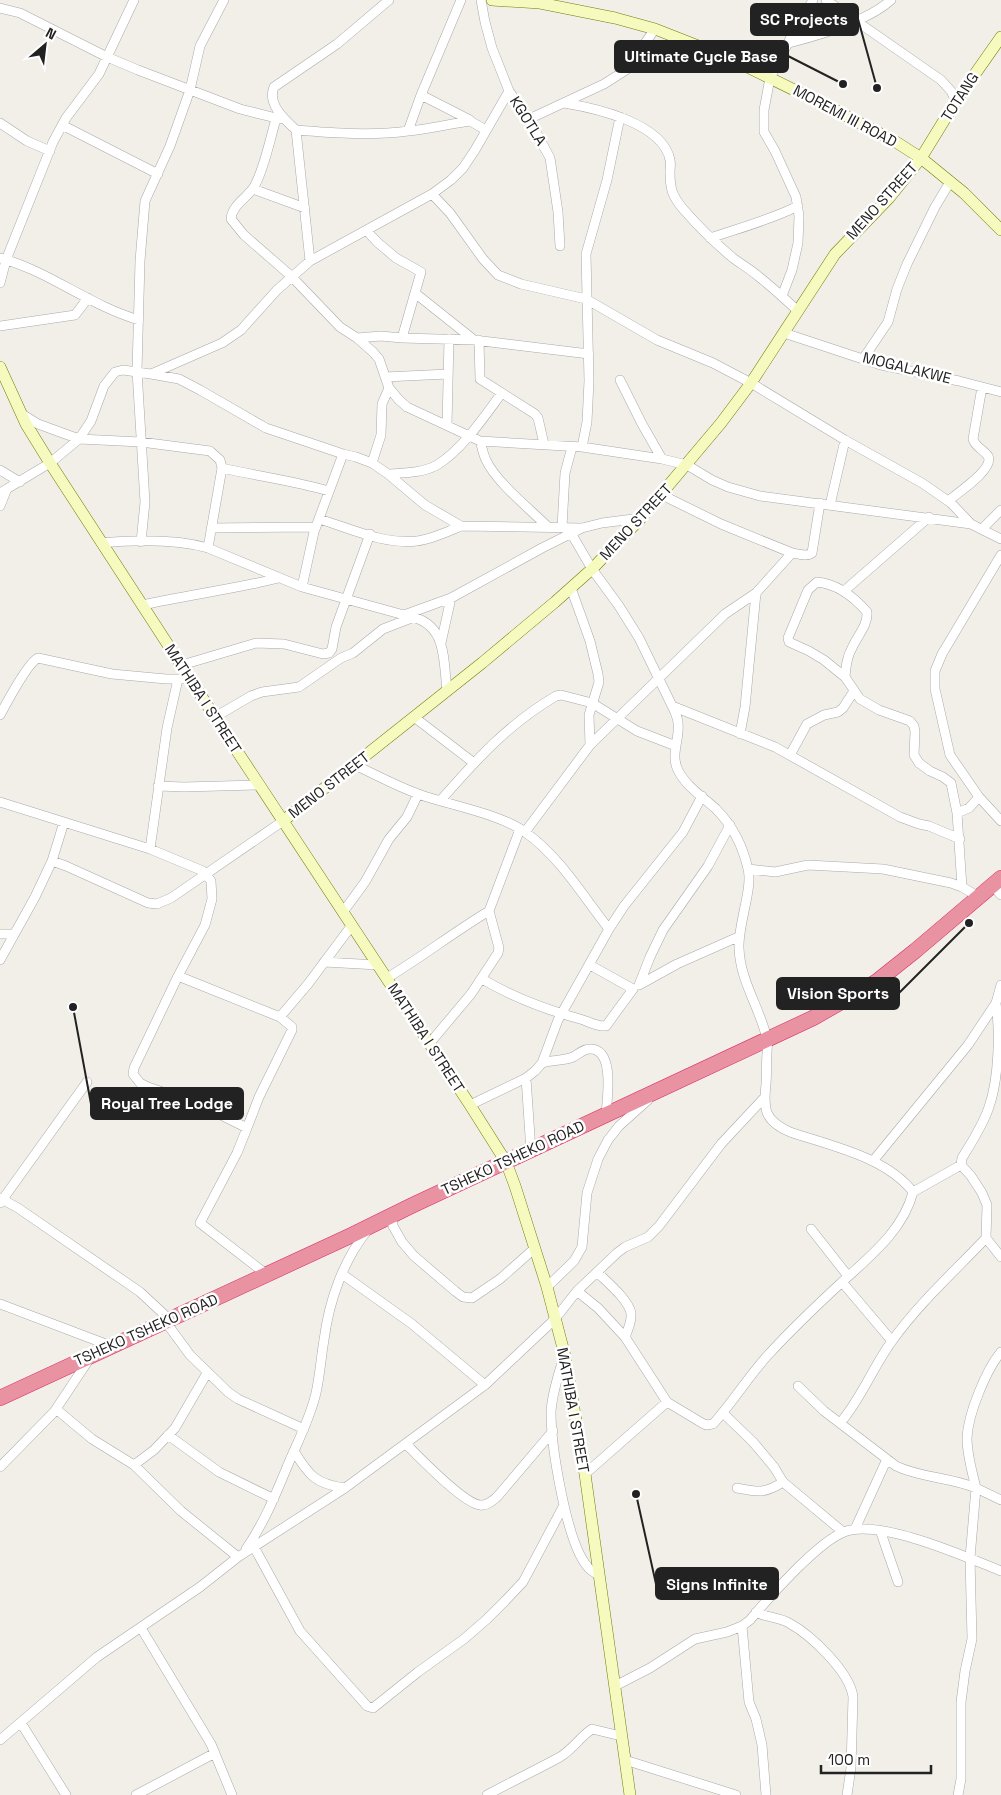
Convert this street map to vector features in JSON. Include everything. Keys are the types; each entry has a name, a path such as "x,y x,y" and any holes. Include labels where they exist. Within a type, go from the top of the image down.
{"highway":[{"name":"TSHEKO TSHEKO ROAD","path":"0,1398 813,1018 876,982 979,897 998,886"}],"street":[{"path":"0,283 3,259 62,125 91,86 134,0"},
{"path":"141,542 145,502 137,371 140,261 145,201 158,174 190,90 200,46 224,0"},
{"path":"389,0 337,44 274,87 272,92 273,103 281,119 253,189 232,213 231,219 244,235 291,276 340,327 357,338 379,359 389,388 399,400 407,406 480,441 572,446 662,459 687,464 712,480 728,487 760,496 971,524 1001,538"},
{"path":"408,131 461,0"},
{"name":"KGOTLA","path":"481,0 492,48 509,91 529,118 550,158 558,212 560,246"},
{"name":"MOREMI III ROAD","path":"492,0 540,2 615,18 654,29 713,52 869,127 921,158 950,182 1001,230"},
{"path":"782,296 792,270 798,243 798,206 786,174 764,132 764,110 770,78 813,0"},
{"path":"826,0 940,80 951,91 956,101"},
{"path":"789,43 814,37 856,20 877,10 891,0"},
{"path":"0,8 20,13 107,57 240,109 281,119 296,130 343,134 408,131 470,120"},
{"path":"529,118 604,84 626,70 654,29"},
{"name":"TOTANG","path":"921,158 956,101 1001,37"},
{"path":"151,374 203,353 233,337 291,276 310,261 432,194 451,180 463,168 509,91"},
{"path":"421,95 486,130"},
{"path":"564,103 592,108 620,117 635,123 659,141 670,160 671,191 676,200 710,238 782,296 798,312"},
{"path":"582,447 587,422 589,354 586,254 605,188 620,117"},
{"path":"0,122 27,141 50,151"},
{"path":"62,125 158,174"},
{"path":"296,130 310,261"},
{"name":"MENO STREET","path":"283,821 503,645 592,569 662,495 721,424 751,383 835,254 889,198 921,158"},
{"path":"863,359 888,322 897,289 907,264 935,207 950,182"},
{"path":"253,189 305,208"},
{"path":"432,194 450,213 483,259 498,275 521,284 586,299 657,340 751,383 845,440 922,482 948,501 971,524"},
{"path":"710,238 766,220 798,206"},
{"path":"367,231 376,242 396,258 420,270 421,275 402,338"},
{"path":"3,259 125,316 139,320"},
{"path":"415,293 477,340 480,379 537,416 544,444"},
{"path":"0,326 75,315 88,298"},
{"name":"MOGALAKWE","path":"784,333 881,365 1001,392"},
{"path":"357,338 381,336 477,340 589,354"},
{"path":"447,425 449,339"},
{"name":"MATHIBA I STREET","path":"0,367 2,379 50,463 506,1162 547,1287 565,1356 585,1474 630,1795"},
{"path":"0,506 3,492 50,463 79,439 91,421 109,377 115,372 123,370 179,379 266,428 372,463 425,505 461,526"},
{"path":"385,377 448,374"},
{"path":"620,380 662,459"},
{"path":"948,501 973,481 987,467 989,462 988,456 974,443 973,439 982,387"},
{"path":"372,463 382,434 382,404 389,388"},
{"path":"388,474 417,471 437,465 470,436 501,394"},
{"path":"22,414 38,424 79,439 141,442 210,451 220,460 222,468 208,548"},
{"path":"830,505 845,440"},
{"path":"480,441 486,460 493,472 548,527"},
{"path":"562,527 566,473 572,446"},
{"path":"302,587 317,523 343,454"},
{"path":"222,468 329,491"},
{"path":"0,470 20,482"},
{"path":"662,495 721,524 792,553 808,555 812,553 820,503"},
{"path":"983,528 1001,510"},
{"path":"211,528 317,523 392,540 417,540 461,526 582,528 641,518"},
{"path":"844,591 930,518"},
{"path":"404,615 451,598 582,528"},
{"path":"182,666 256,643 284,644 324,654 329,653 332,648 336,627 370,534"},
{"path":"571,534 638,638 672,706 678,723 675,758 683,779 718,811 730,825 738,839 748,868 748,885 738,937 739,951 746,982 767,1040 764,1098 767,1113 777,1126 790,1132 873,1161 898,1176 913,1192"},
{"path":"101,543 186,543 208,548 302,587 414,617 432,626 437,632 441,643 447,690"},
{"path":"429,1044 460,1009 482,979 498,950 490,911 522,831 590,745 725,614 756,593 792,553"},
{"path":"998,818 979,797 950,755 935,689 935,671 942,654 1001,555"},
{"path":"142,605 242,587 279,578"},
{"path":"845,677 847,660 852,646 864,626 867,615 860,605 844,591 826,583 817,582 808,590 788,639 790,644 824,660 845,677 860,699 910,721 914,726 914,755 930,771 944,777 951,783 960,839 962,887"},
{"path":"571,588 590,641 599,682 589,715 590,745"},
{"path":"740,734 745,707 756,593"},
{"path":"441,643 451,598"},
{"path":"215,717 251,696 262,692 299,687 341,658 354,653 383,630 414,617"},
{"path":"0,716 27,668 32,661 38,658 112,674 190,679"},
{"path":"150,849 167,728 178,679"},
{"path":"790,755 807,724 824,715 838,712 843,708 854,691"},
{"path":"440,802 500,736 519,720 556,696 561,695 592,703 616,720 645,735 676,746"},
{"path":"672,706 790,755 900,817 929,826 960,839"},
{"path":"414,717 474,763"},
{"path":"355,765 418,794 484,814 522,831 548,851 569,874 609,929"},
{"path":"158,786 260,785"},
{"path":"343,912 365,882 380,852 407,817 418,794"},
{"path":"470,1105 526,1078 542,1063 561,1014 609,929 624,906 683,832 702,796"},
{"path":"957,813 969,808 979,797"},
{"path":"0,802 150,849 206,873 211,881 212,888 211,910 206,925 178,976 134,1068 133,1074 136,1080 148,1087 201,1105 247,1128"},
{"path":"52,861 148,903 157,904 171,898 283,821"},
{"path":"0,960 35,897 52,861 64,822"},
{"path":"482,979 497,988 561,1014 606,1026 636,987 664,930 708,866 730,825"},
{"path":"748,868 775,872 808,865 883,869 932,878 962,887 979,897"},
{"path":"387,978 490,911"},
{"path":"280,1017 308,984 352,925"},
{"path":"0,934 14,934"},
{"path":"636,987 677,964 738,937"},
{"path":"324,962 378,964"},
{"path":"590,964 636,987"},
{"path":"178,976 280,1017 290,1024 292,1030 258,1096 238,1153 200,1223 266,1274"},
{"path":"873,1161 968,1045 996,1003 1001,985"},
{"path":"961,1165 962,1158 985,1118 993,1092 998,1031 996,1003"},
{"path":"542,1063 566,1059 586,1049 597,1050 601,1053 604,1056 608,1076 606,1115"},
{"path":"526,1078 531,1151"},
{"path":"87,1082 1,1200 140,1292 167,1320 190,1355 220,1386 238,1399 304,1429"},
{"path":"547,1287 574,1261 582,1247 587,1194 598,1159 608,1140 619,1126 658,1091"},
{"path":"0,1740 97,1657 200,1587 240,1556 345,1488 485,1385 555,1318 577,1291 597,1272 625,1247 641,1241 659,1226 721,1144 764,1098"},
{"path":"577,1291 598,1308 625,1337 667,1402 706,1425 713,1424 766,1357 879,1248 897,1226 910,1202 913,1192 961,1165"},
{"path":"961,1165 982,1193 987,1205 986,1238 1001,1257"},
{"path":"391,1216 393,1226 402,1242 414,1256 455,1291 468,1298 472,1298 500,1279 535,1248"},
{"path":"240,1556 258,1532 304,1429 316,1394 327,1321 342,1274 355,1246 372,1225"},
{"path":"811,1230 892,1341"},
{"path":"841,1422 858,1399 892,1341 919,1309 986,1238"},
{"path":"597,1272 622,1297 631,1313 625,1337"},
{"path":"342,1274 412,1324 485,1385"},
{"path":"0,1304 111,1346"},
{"path":"958,1795 962,1779 961,1702 972,1639 970,1558 976,1488 967,1436 969,1422 986,1375 1001,1352"},
{"path":"0,1467 23,1446 56,1410 93,1354"},
{"path":"565,1356 552,1399 551,1413 564,1505 569,1526 580,1555 588,1568 599,1575"},
{"path":"134,1465 154,1450 168,1436 207,1373"},
{"path":"798,1386 819,1406 887,1459 903,1469 949,1479 976,1488 1001,1500"},
{"path":"585,1474 667,1402"},
{"path":"56,1410 92,1439 134,1465 181,1511 240,1556"},
{"path":"723,1413 753,1442 774,1467 783,1482 843,1532"},
{"path":"406,1444 466,1499 480,1505 485,1505 497,1497 553,1431"},
{"path":"168,1436 219,1472 274,1499"},
{"path":"294,1451 306,1471 315,1478 334,1486 345,1488"},
{"path":"855,1529 887,1459"},
{"path":"737,1488 759,1492 771,1490 783,1482"},
{"path":"254,1547 300,1631 367,1706 373,1708 488,1619 523,1582 564,1505"},
{"path":"615,1686 650,1668 695,1639 727,1632 742,1626 827,1542 843,1532 855,1529 880,1530 928,1542 1001,1571"},
{"path":"880,1530 898,1582"},
{"path":"756,1612 765,1617 787,1622 794,1626 828,1656 850,1686 852,1697 851,1768 847,1795"},
{"path":"742,1626 749,1702 756,1719 762,1746 766,1795"},
{"path":"141,1628 199,1722 215,1753 232,1795"},
{"path":"21,1723 66,1795"},
{"path":"487,1795 559,1757 575,1746 592,1729 621,1736"},
{"path":"136,1795 215,1753"},
{"path":"625,1760 736,1795"}],"place":[{"name":"Ultimate Cycle Base","path":"843,84"},
{"name":"SC Projects","path":"877,88"},
{"name":"Vision Sports","path":"969,923"},
{"name":"Royal Tree Lodge","path":"73,1007"},
{"name":"Signs Infinite","path":"636,1494"}]}
